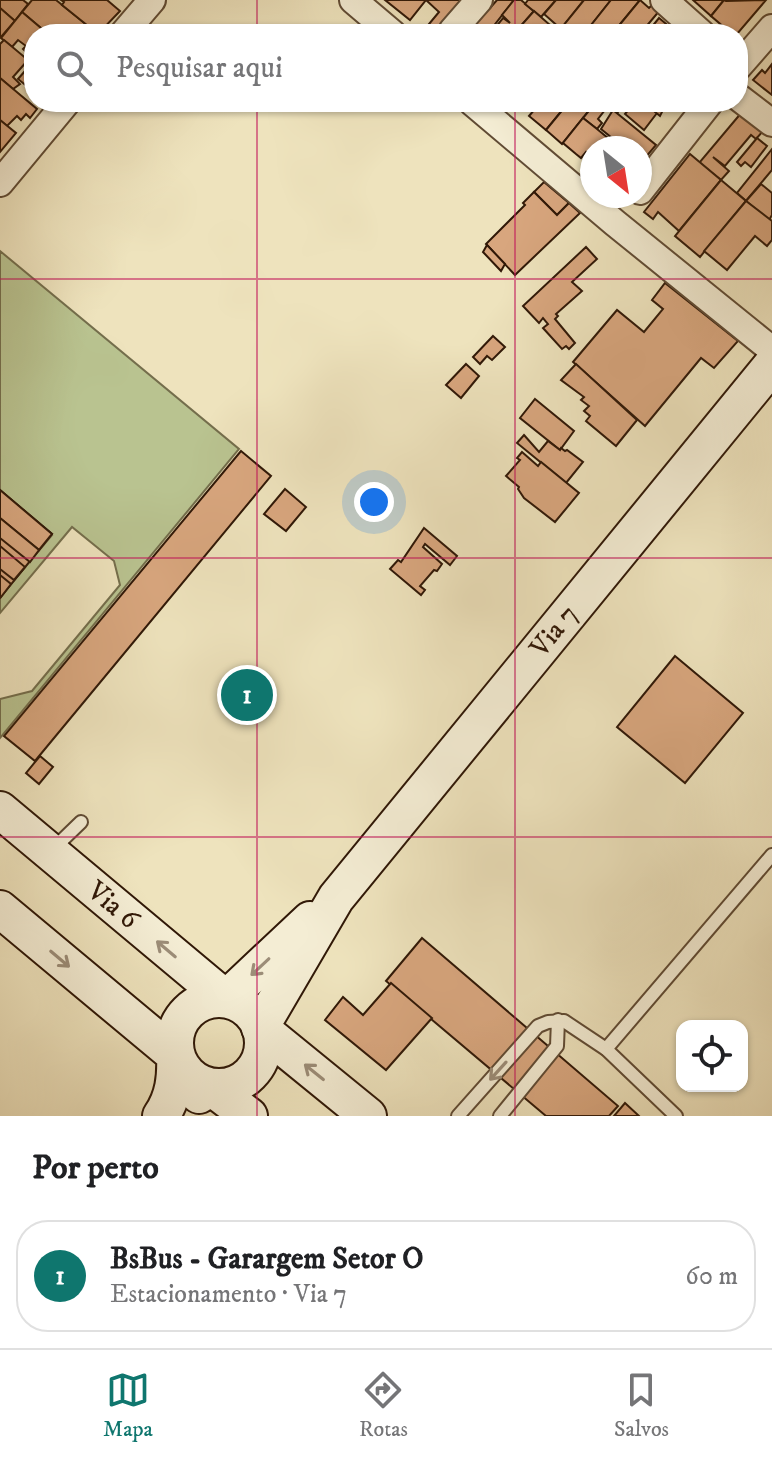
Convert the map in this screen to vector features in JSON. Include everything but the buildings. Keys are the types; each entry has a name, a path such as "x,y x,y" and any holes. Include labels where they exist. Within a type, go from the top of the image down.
{"main road":[{"name":"Via 7","path":"226,999 336,898 772,365"},
{"name":"Via 6","path":"0,810 226,999"},
{"name":"Via 7","path":"260,1028 336,898"},
{"path":"0,909 175,1055 183,1070 196,1081 211,1087 249,1116"},
{"path":"161,1116 168,1107 176,1080 177,1027 186,1012 203,1001 226,999 241,1004 253,1014 263,1043 253,1071 241,1081 211,1087 176,1116"},
{"path":"260,1028 368,1116"}],"street":[{"path":"132,24 152,0"},
{"path":"353,0 381,24"},
{"path":"458,24 479,0"},
{"path":"664,0 691,24"},
{"path":"748,56 772,28"},
{"path":"748,105 772,123"},
{"path":"0,183 59,112"},
{"path":"484,112 772,350"},
{"path":"652,176 702,112"},
{"path":"615,223 627,208"}],"lane":[{"path":"50,852 81,822"},
{"path":"606,1049 772,855"},
{"path":"500,1116 557,1046 558,1020"},
{"path":"458,1116 538,1026 558,1020 606,1049 676,1116"}],"green space":[{"path":"0,251 239,449 0,738 0,699 32,691 120,585 114,561 72,527 0,613 0,597 52,535 0,490"}],"place":[{"name":"BsBus - Garargem Setor O","path":"247,695"}]}
